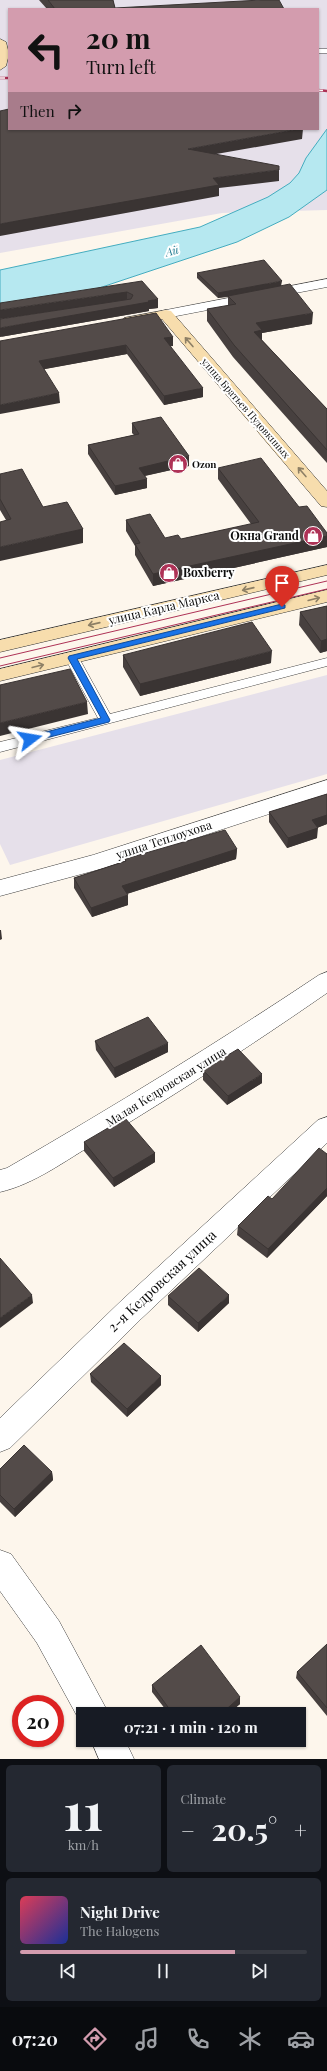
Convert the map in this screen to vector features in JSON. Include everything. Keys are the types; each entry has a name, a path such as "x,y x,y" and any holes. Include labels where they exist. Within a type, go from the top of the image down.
{"main road":[{"path":"0,42 4,58 3,66"},
{"path":"113,324 166,314"},
{"name":"улица Братьев Пудовкиных","path":"166,314 327,502"},
{"name":"улица Карла Маркса","path":"0,646 327,570"},
{"path":"0,675 327,596"}],"street":[{"path":"166,314 327,283"},
{"name":"улица Теплоухова","path":"0,888 96,862 327,787"},
{"name":"Малая Кедровская улица","path":"0,1181 13,1178 146,1101 252,1034 327,981"},
{"name":"2-я Кедровская улица","path":"0,1438 131,1310 327,1127"},
{"path":"0,1565 48,1632 89,1707"},
{"path":"111,1747 118,1759"}],"lane":[{"path":"72,658 106,720"},
{"path":"0,747 327,662"}],"shaded area":[{"path":"0,0 327,0 327,210 222,213 0,253"},
{"path":"327,675 327,774 10,865 0,844 0,760"}],"water":[{"name":"Ай","path":"327,129 327,190 289,217 237,242 72,297 0,308 0,270 200,227 268,197 290,183 299,173 306,158"}],"building":[{"path":"48,0 113,0 115,8 54,8"},
{"path":"261,0 279,0 283,8 115,8"},
{"path":"8,109 8,130 293,130 188,149 279,166 279,170 213,178 219,185 0,224 0,111"},
{"path":"264,260 282,281 218,293 197,273"},
{"path":"142,281 158,299 148,301 149,302 0,328 0,319 131,299 133,295 127,292 0,310 0,303"},
{"path":"290,284 313,313 256,323 262,330 254,332 327,409 327,450 234,345 207,309 236,304 228,296"},
{"path":"156,313 173,337 164,338 203,388 164,396 126,345 39,361 59,393 0,405 0,341"},
{"path":"161,417 189,456 139,468 147,479 115,486 88,445 139,434 132,423"},
{"path":"261,458 299,507 307,506 327,533 327,536 153,574 135,544 140,543 126,520 150,514 165,538 178,535 181,539 259,522 218,468"},
{"path":"22,469 43,507 67,502 83,529 0,547 0,522 11,519 0,499 0,474"},
{"path":"327,606 327,639 321,641 300,612"},
{"path":"252,622 272,651 140,684 123,655"},
{"path":"70,669 87,702 0,723 0,685"},
{"path":"327,794 327,815 312,820 318,828 288,838 269,812"},
{"path":"225,830 237,849 122,886 128,895 91,908 74,878 126,861 125,859"},
{"path":"148,1017 168,1043 114,1068 95,1041"},
{"path":"238,1049 262,1074 228,1096 203,1070"},
{"path":"125,1118 155,1153 113,1178 84,1142"},
{"path":"319,1148 327,1154 327,1188 268,1249 238,1226 268,1196 272,1199"},
{"path":"0,1258 32,1295 0,1318"},
{"path":"199,1268 229,1295 198,1323 168,1296"},
{"path":"124,1343 161,1376 127,1409 90,1374"},
{"path":"24,1445 52,1472 14,1509 0,1495 0,1469"},
{"path":"327,1644 327,1708 297,1672"},
{"path":"201,1645 240,1697 229,1707 168,1707 152,1685"}],"tram line":[{"path":"0,658 327,581"},
{"path":"0,666 327,589"}],"railway":[{"path":"0,78 8,78"},
{"path":"319,90 327,91"}],"place":[{"name":"Ozon","path":"178,464"},
{"name":"Окна Grand","path":"313,536"},
{"name":"Boxberry","path":"169,573"}],"route":[{"path":"30,739 106,720 72,658 282,607"}]}
